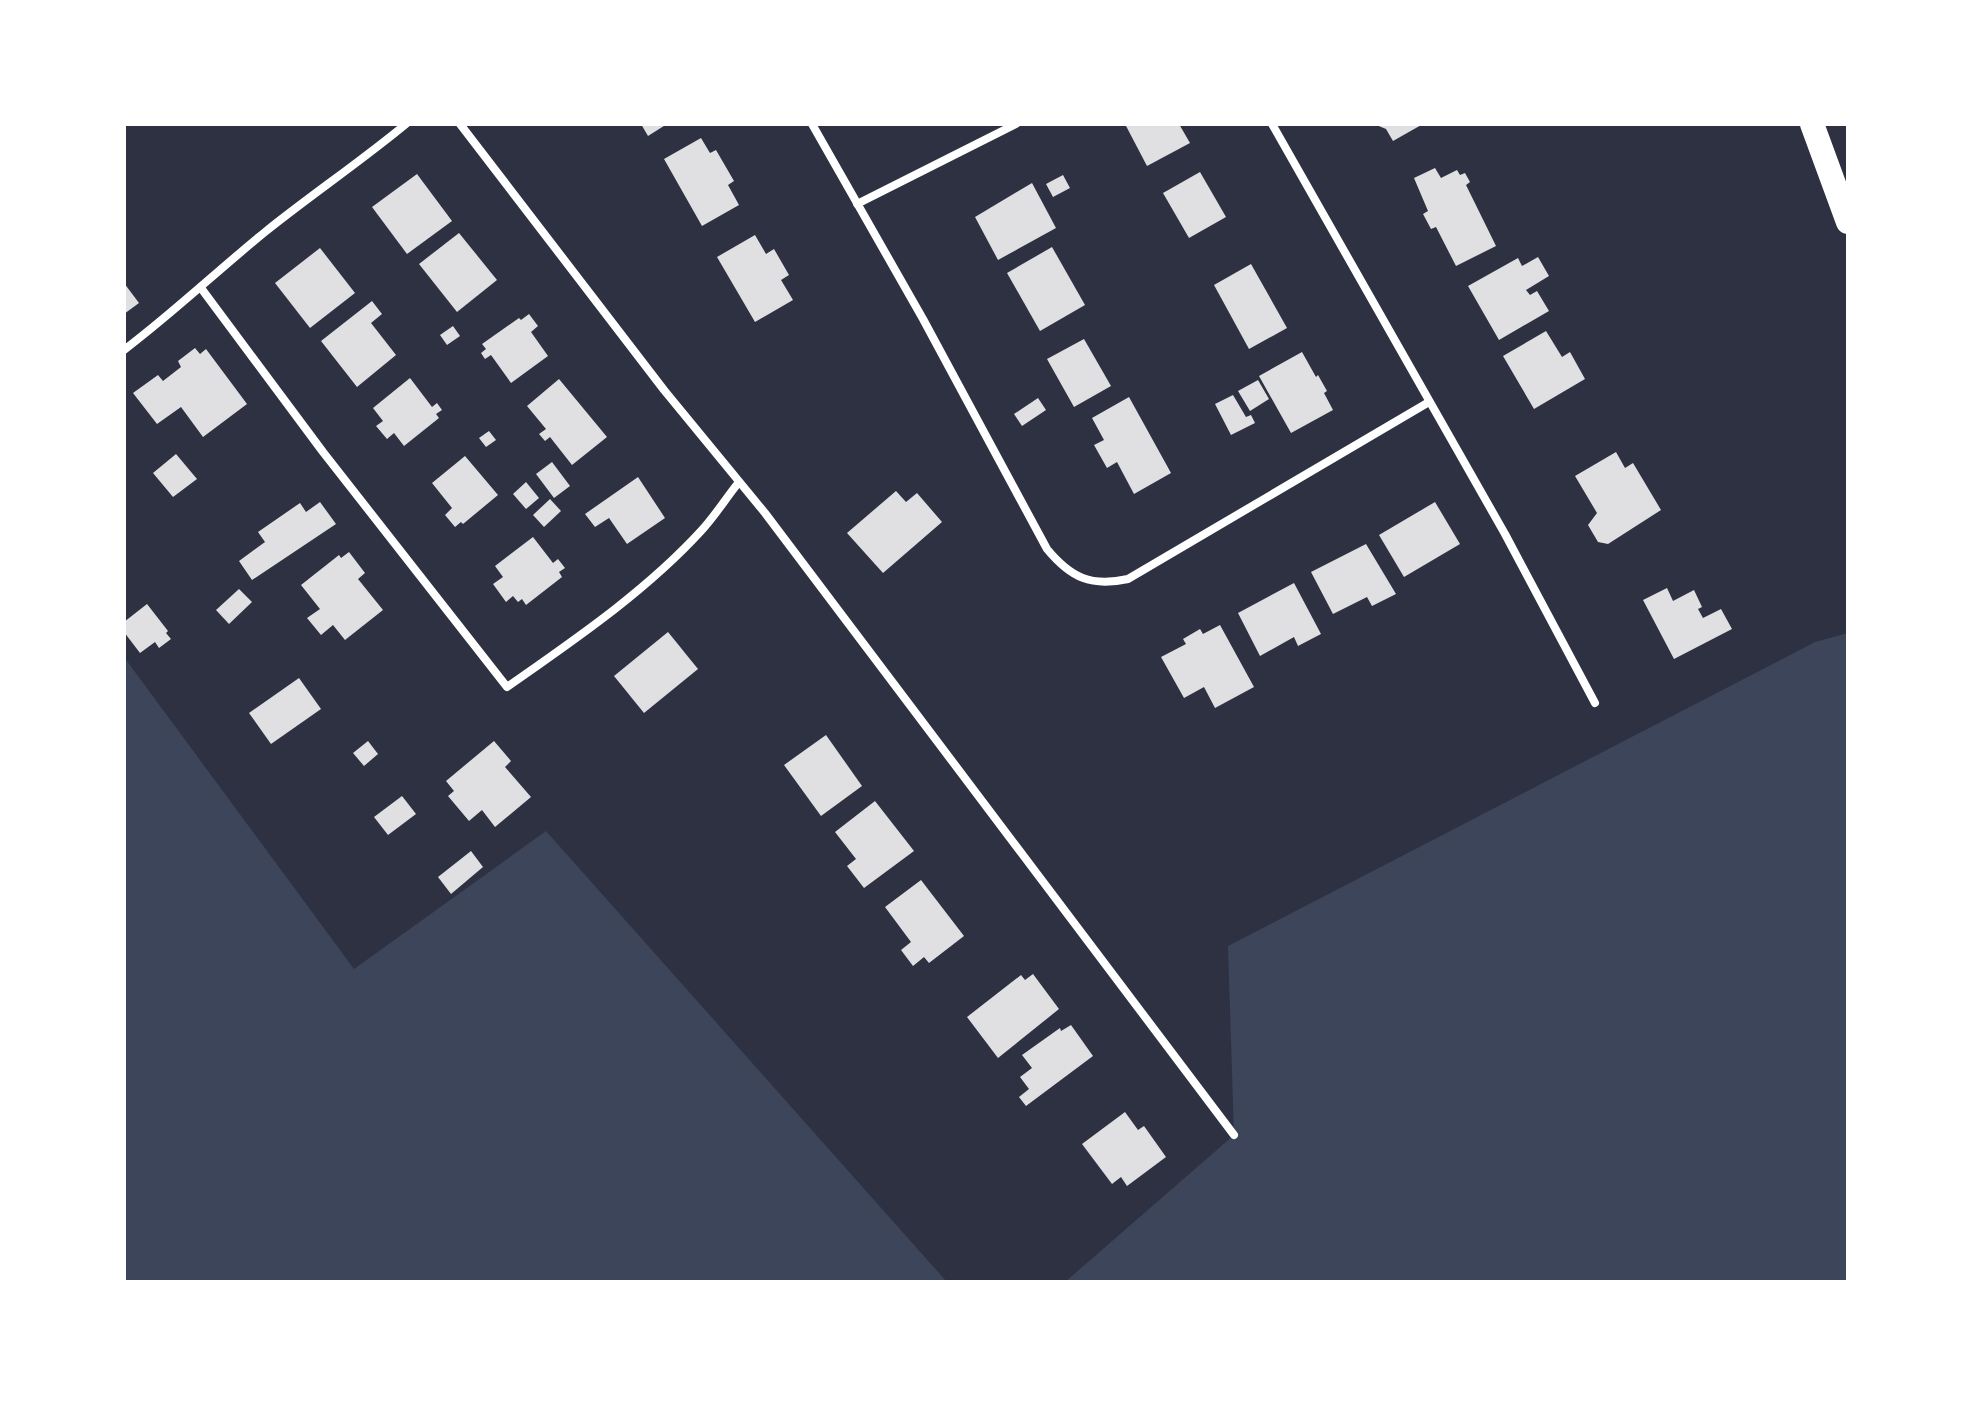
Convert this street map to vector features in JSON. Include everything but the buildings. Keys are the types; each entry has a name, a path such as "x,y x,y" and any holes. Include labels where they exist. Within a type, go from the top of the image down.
{"highway":[{"path":"1812,124 1848,222"}],"street":[{"path":"124,350 264,233 406,124"},
{"path":"460,124 664,390 765,513 1234,1135"},
{"path":"812,124 923,319 1047,549 1063,568 1084,580 1109,583 1128,579 1429,402"},
{"path":"857,204 1016,124"},
{"path":"1272,124 1505,534 1595,703"},
{"path":"201,288 323,452 507,687 642,587 701,531 739,482"}],"shaded area":[{"path":"1848,633 1848,1282 1065,1282 1234,1135 1228,946 1815,642"},
{"path":"124,657 354,969 546,831 947,1282 124,1282"}]}
